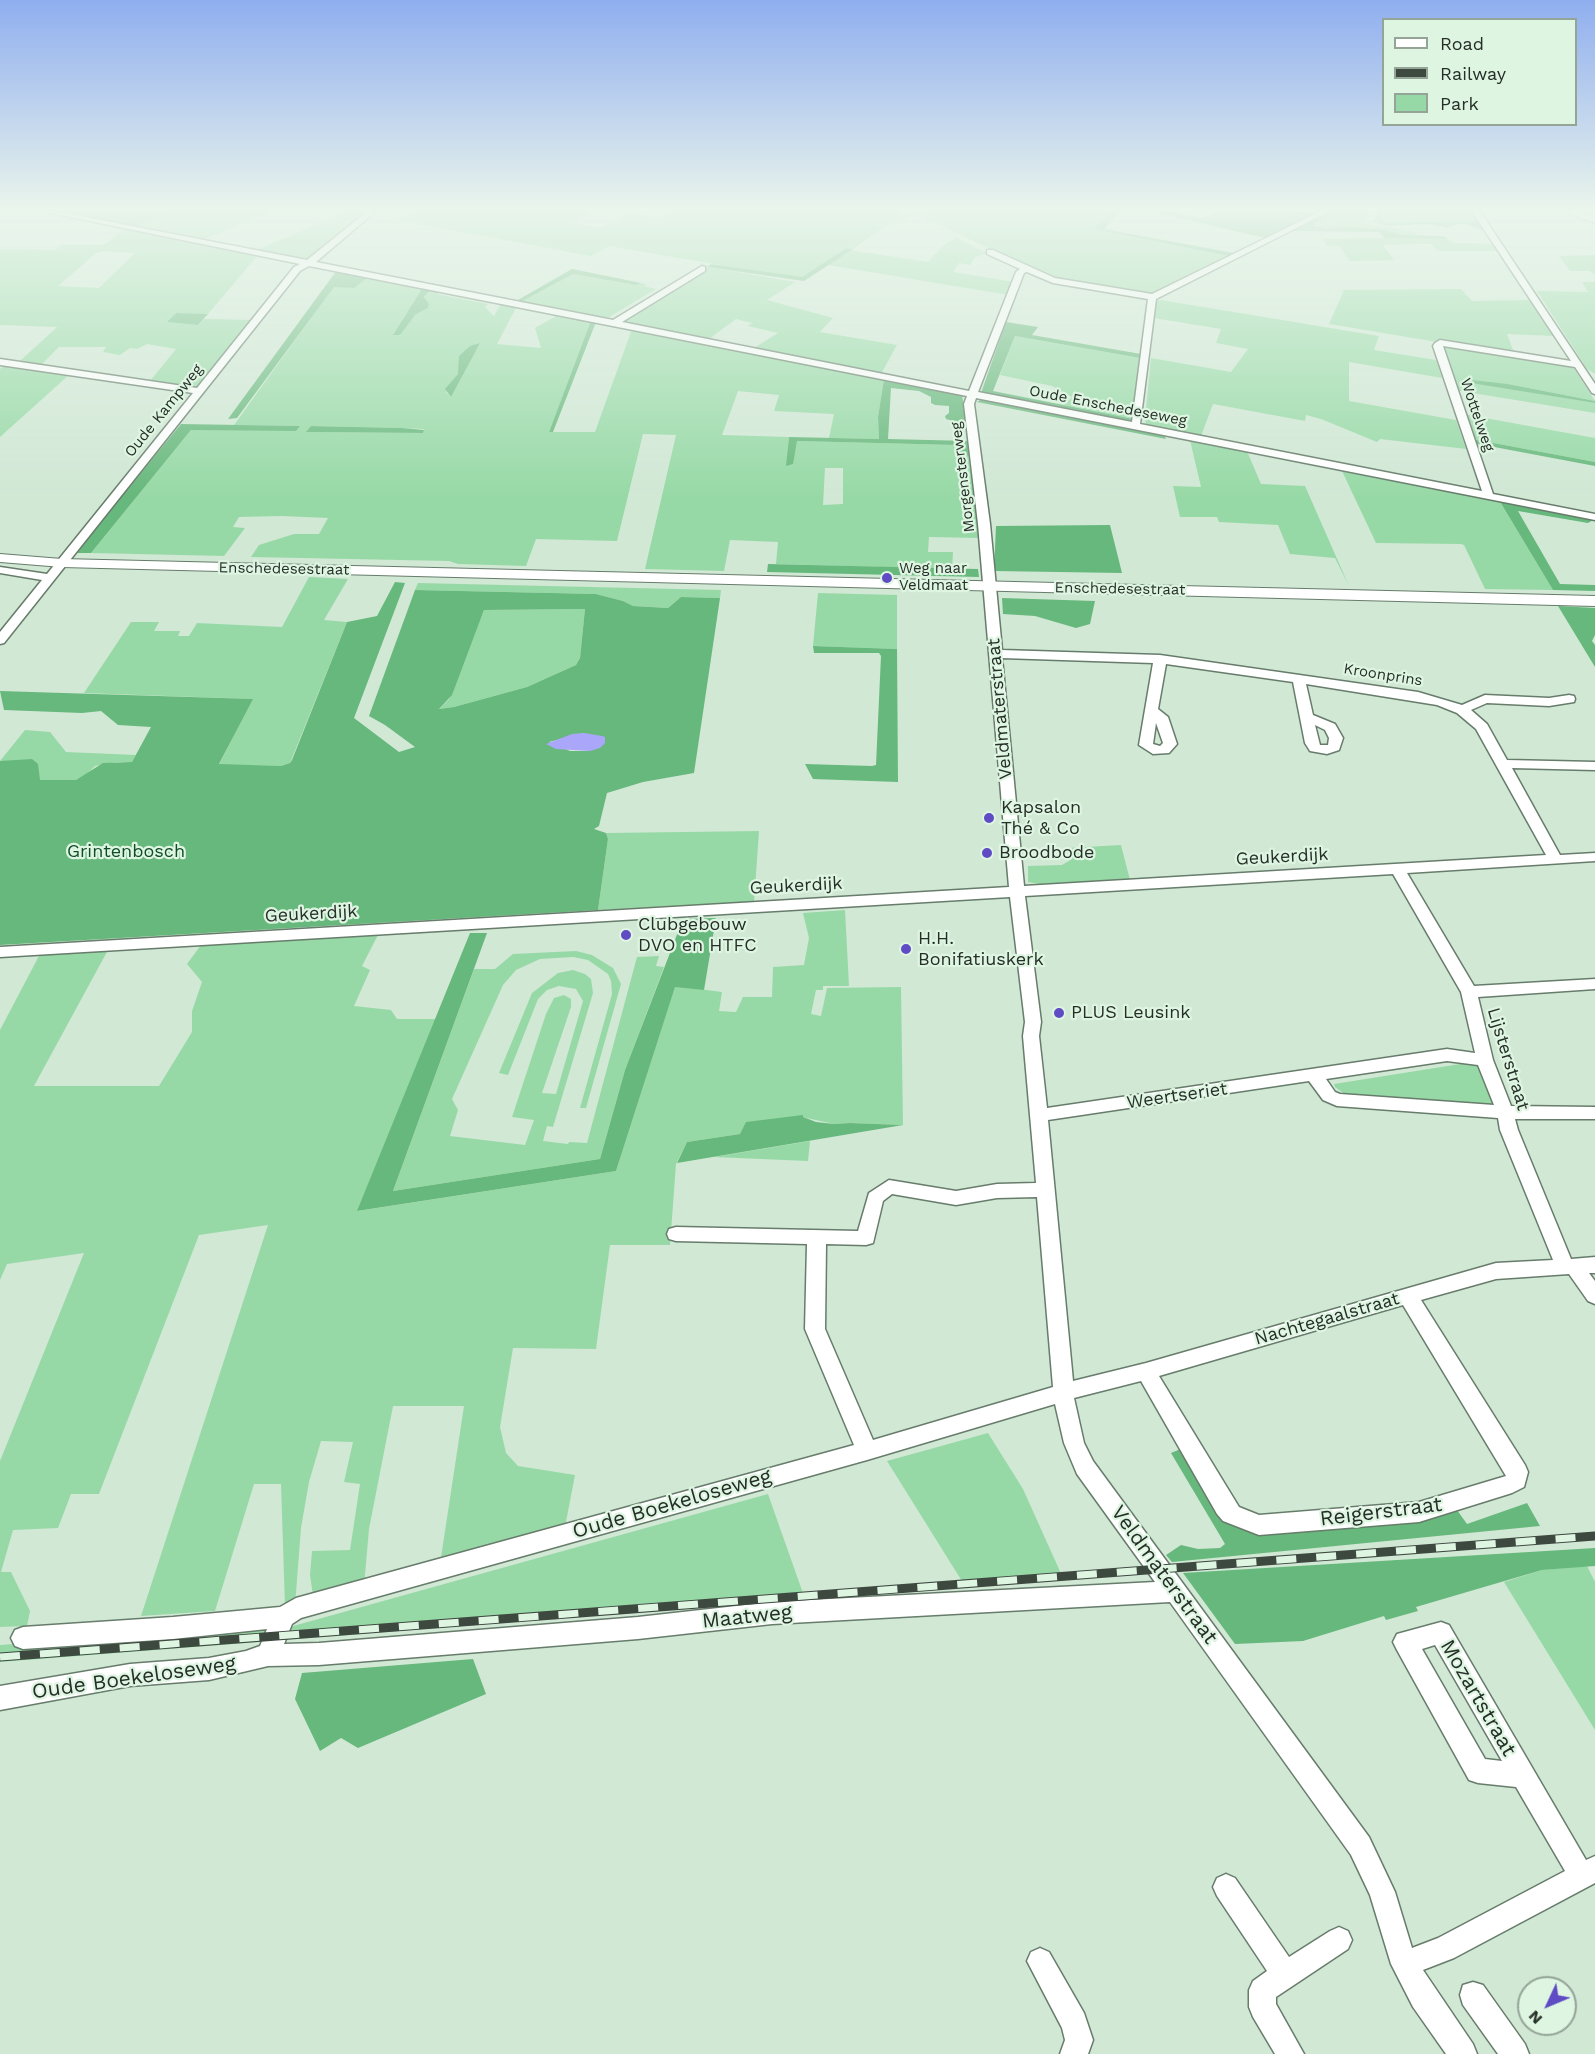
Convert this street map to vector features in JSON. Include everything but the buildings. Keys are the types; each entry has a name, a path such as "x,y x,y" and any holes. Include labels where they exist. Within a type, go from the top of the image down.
{"main road":[{"name":"Enschedesestraat","path":"0,558 62,563 569,576 600,580 644,578 1595,601"}],"street":[{"name":"Oude Kampweg","path":"0,640 268,306"},
{"name":"Oude Enschedeseweg","path":"527,306 1595,517"},
{"path":"615,323 643,306"},
{"name":"Morgensterweg","path":"990,586 969,404 1007,306"},
{"path":"1134,426 1137,422 1150,306"},
{"path":"1538,306 1577,365 1590,376 1595,391"},
{"name":"Wottelweg","path":"1489,496 1438,346 1440,343 1577,365"},
{"path":"0,362 200,391"},
{"path":"0,570 50,578"},
{"name":"Veldmaterstraat","path":"990,586 994,654 1022,938 1015,947 1022,1023 1031,1036 1040,1115 1063,1392 1074,1443 1084,1467 1360,1846 1382,1892 1404,1964 1423,1997 1463,2054"},
{"name":"Kroonprins","path":"994,654 1160,659 1418,696 1462,710 1482,727 1555,859"},
{"path":"1152,711 1160,659"},
{"path":"1299,679 1307,717"},
{"path":"1462,710 1485,699 1549,702 1569,699"},
{"path":"1502,764 1595,766"},
{"name":"Geukerdijk","path":"0,952 1595,857"},
{"name":"Lijsterstraat","path":"1398,870 1469,992 1485,1060 1505,1112 1509,1130 1570,1266 1595,1296"},
{"path":"1469,992 1595,984"},
{"name":"Weertseriet","path":"1040,1115 1447,1055 1485,1060"},
{"path":"1314,1075 1329,1096 1337,1100 1505,1112 1595,1113"},
{"path":"676,1233 866,1238 874,1198 889,1187 956,1198 997,1191 1046,1190"},
{"path":"817,1236 815,1329 867,1450"},
{"name":"Nachtegaalstraat","path":"1063,1392 1146,1371 1496,1271 1595,1265"},
{"name":"Reigerstraat","path":"1146,1371 1225,1507 1231,1514 1250,1523 1259,1525 1419,1512 1512,1484 1516,1480 1516,1472 1408,1296"},
{"name":"Oude Boekeloseweg","path":"23,1638 173,1628 283,1617 302,1607 867,1450 1063,1392"},
{"name":"Maatweg","path":"319,1654 638,1628 772,1613 1176,1591"},
{"path":"268,1655 283,1617"},
{"name":"Mozartstraat","path":"1404,1964 1445,1949 1588,1872 1522,1775 1441,1633 1405,1642 1478,1771 1522,1775"},
{"name":"Oude Boekeloseweg","path":"0,1698 130,1676 209,1669 268,1655 319,1654"},
{"path":"1226,1887 1284,1974"},
{"path":"1290,2054 1263,2007 1262,1990 1339,1940"},
{"path":"1040,1961 1074,2023 1079,2040 1074,2054"},
{"path":"1473,1995 1515,2054"}],"green space":[{"path":"0,306 215,306 208,314 176,313 168,322 198,325 204,319 251,320 202,385 197,387 150,381 176,349 147,344 137,349 130,348 120,355 103,352 106,347 59,347 42,364 20,361 57,327 0,325"},
{"path":"311,306 320,306 237,418 228,419"},
{"path":"320,306 411,306 393,335 429,306 486,306 494,316 499,306 516,306 497,344 541,348 535,328 556,316 590,323 549,432 595,432 632,329 884,379 878,417 879,439 829,438 834,414 774,411 779,395 738,391 722,435 789,437 787,466 797,441 957,445 959,455 972,456 982,538 929,537 928,552 953,552 952,569 776,564 778,542 730,540 724,571 645,569 676,435 643,434 617,541 536,539 526,566 458,564 449,561 251,557 259,545 294,534 319,534 328,518 282,516 239,517 233,527 245,528 224,556 91,553 191,430 299,426 234,425","holes":["479,343 451,397 446,392 458,374 461,354","311,426 424,429 423,433 307,432","825,468 843,468 843,504 823,505"]},
{"path":"411,306 429,306 415,315 400,335 393,335"},
{"path":"540,306 628,306 606,319"},
{"path":"646,306 788,306 833,318 820,332 897,345 881,374 754,348 778,333 748,326 752,323 736,319 709,339 622,321"},
{"path":"1155,306 1196,306 1379,336 1374,350 1436,360 1442,378 1349,362 1349,401 1456,420 1466,449 1380,439 1377,442 1306,415 1305,421 1213,404 1201,436 1146,424 1151,358 1231,372 1248,349 1216,343 1221,329 1154,318"},
{"path":"1337,306 1535,306 1554,336 1507,334 1515,355 1329,324"},
{"path":"1547,306 1595,306 1595,374 1587,369"},
{"path":"176,313 208,314 198,325 167,322"},
{"path":"559,314 596,322 553,432 549,432 590,323 556,316"},
{"path":"1006,322 1038,327 1032,335 1141,354 1140,358 1015,336 993,391 1134,419 1132,422 981,393"},
{"path":"1015,336 1140,358 1134,419 1064,405 1072,397 1052,386 1000,375"},
{"path":"480,343 451,397 445,389 458,374 459,356 470,346"},
{"path":"1442,348 1573,367 1595,401 1508,384 1471,382 1595,403 1595,413 1454,390"},
{"path":"5,365 70,374 0,437 0,369"},
{"path":"884,379 962,395 967,425 946,419 949,406 931,403 931,397 919,391 891,388 888,439 970,441 972,456 959,455 956,445 797,441 793,464 786,466 789,437 879,439 878,417"},
{"path":"1471,380 1508,384 1595,401 1595,403 1471,383"},
{"path":"982,399 1164,435 1166,439 977,402"},
{"path":"1463,414 1595,438 1595,462 1472,439"},
{"path":"181,424 300,426 296,431 191,430 91,553 75,553"},
{"path":"311,426 424,430 423,433 306,432"},
{"path":"1472,439 1595,462 1595,466 1473,443"},
{"path":"1190,440 1247,451 1261,484 1305,486 1349,586 1335,558 1290,554 1278,525 1219,522 1217,517 1180,517 1173,486 1201,487"},
{"path":"1342,471 1499,500 1553,590 1485,589 1464,545 1461,544 1376,543"},
{"path":"1499,500 1595,519 1588,523 1518,511 1560,584 1595,585 1595,591 1553,590"},
{"path":"1110,525 1122,573 994,571 996,526"},
{"path":"768,564 978,569 979,577 767,572"},
{"path":"309,577 348,579 324,620 347,622 290,763 281,766 219,765 252,699 84,693 131,622 159,622 154,631 180,631 178,636 189,636 197,623 282,627"},
{"name":"Grintenbosch","path":"395,582 405,583 354,718 399,752 415,747 369,716 415,590 596,594 633,606 668,608 681,597 720,598 694,773 643,782 607,793 599,826 594,829 606,833 608,839 598,910 0,945 0,761 32,759 38,764 40,780 76,780 103,763 132,762 151,727 118,725 101,711 82,713 4,710 0,691 253,699 219,764 281,766 292,760 347,622 377,616","holes":["585,609 580,658 576,665 527,687 439,709 452,695 484,610","584,733 590,751 570,751 549,742"]},
{"path":"418,583 721,590 720,598 681,597 668,608 633,606 596,594 415,590"},
{"path":"818,593 897,595 897,649 813,646"},
{"path":"1002,598 1095,601 1090,624 1076,628 1035,616 1003,614"},
{"path":"1558,606 1595,608 1595,635 1592,641 1595,645 1595,667"},
{"path":"585,609 580,658 576,665 527,687 439,709 449,699 484,610"},
{"path":"813,646 897,649 898,782 813,779 805,764 876,765 881,656 879,653 814,653"},
{"path":"25,730 50,732 66,752 136,755 132,762 95,766 85,776 76,780 40,780 39,777 5,761 0,761"},
{"path":"759,831 754,902 598,910 608,839 606,833"},
{"path":"1121,845 1130,880 1039,884 1028,882 1028,866 1062,865 1072,859 1068,848"},
{"path":"845,910 849,986 823,986 823,990 816,990 811,1014 821,1016 827,988 901,987 903,1125 834,1124 802,1117 740,1134 687,1142 676,1164 670,1245 610,1245 596,1349 513,1348 500,1427 506,1453 518,1466 575,1475 565,1527 440,1564 464,1406 393,1406 369,1529 364,1586 313,1596 310,1575 312,1551 350,1550 360,1484 344,1482 353,1442 321,1441 309,1482 301,1528 295,1606 285,1607 281,1484 254,1484 215,1611 141,1616 268,1225 199,1235 99,1494 71,1494 58,1528 13,1530 1,1572 11,1572 30,1611 27,1626 0,1627 0,1461 84,1253 7,1264 0,1280 0,1030 40,954 108,950 34,1086 159,1086 192,1032 192,1011 202,982 187,964 201,945 378,935 362,966 370,970 354,1006 391,1010 397,1019 436,1019 358,1211 616,1171 675,986 722,992 719,1011 736,1012 743,997 772,997 773,967 804,965 809,938 803,913"},
{"path":"716,918 704,990 675,987 616,1171 357,1211 470,933 487,933 393,1191 600,1159 625,1070 683,919"},
{"path":"576,951 592,955 613,968 621,984 586,1108 580,1108 612,994 611,981 608,974 588,960 573,957 540,959 516,970 503,985 452,1099 458,1110 450,1136 525,1145 534,1120 512,1117 546,1014 554,998 564,995 571,999 571,1007 542,1093 556,1094 583,1001 576,989 559,986 547,990 538,999 508,1075 499,1073 532,993 558,973 573,970 591,979 593,993 553,1127 547,1126 543,1141 568,1144 569,1142 587,1143 637,957 659,956 656,966 664,967 625,1070 600,1159 393,1191 474,969 495,969 513,954"},
{"path":"1479,1061 1496,1105 1493,1107 1346,1095 1334,1084"},
{"path":"803,1115 816,1122 834,1124 903,1125 677,1163 687,1142 740,1134 746,1122"},
{"path":"810,1141 808,1161 714,1157"},
{"path":"988,1433 1023,1489 1063,1578 965,1586 887,1461"},
{"path":"1183,1448 1226,1518 1251,1532 1416,1521 1457,1510 1467,1524 1527,1503 1540,1526 1172,1562 1166,1555 1181,1545 1198,1549 1220,1548 1225,1544 1171,1453"},
{"path":"768,1494 805,1599 285,1640 286,1628"},
{"path":"1595,1548 1595,1566 1542,1570 1416,1607 1418,1611 1386,1620 1384,1616 1303,1641 1235,1644 1183,1573"},
{"path":"1587,1566 1595,1582 1595,1730 1504,1582 1542,1570"},
{"path":"270,1622 259,1642 0,1662 0,1645 190,1632"},
{"path":"473,1659 486,1694 358,1748 341,1738 320,1751 295,1699 302,1673"}],"shaded area":[{"path":"584,733 605,737 605,743 600,748 590,751 556,749 546,744 572,734"}],"railway":[{"path":"0,1657 1595,1536"}],"place":[{"name":"Weg naar Veldmaat","path":"887,578"},
{"name":"Kapsalon Thé & Co","path":"989,818"},
{"name":"Broodbode","path":"987,853"},
{"name":"Clubgebouw DVO en HTFC","path":"626,935"},
{"name":"H.H. Bonifatiuskerk","path":"906,949"},
{"name":"PLUS Leusink","path":"1059,1013"}]}
